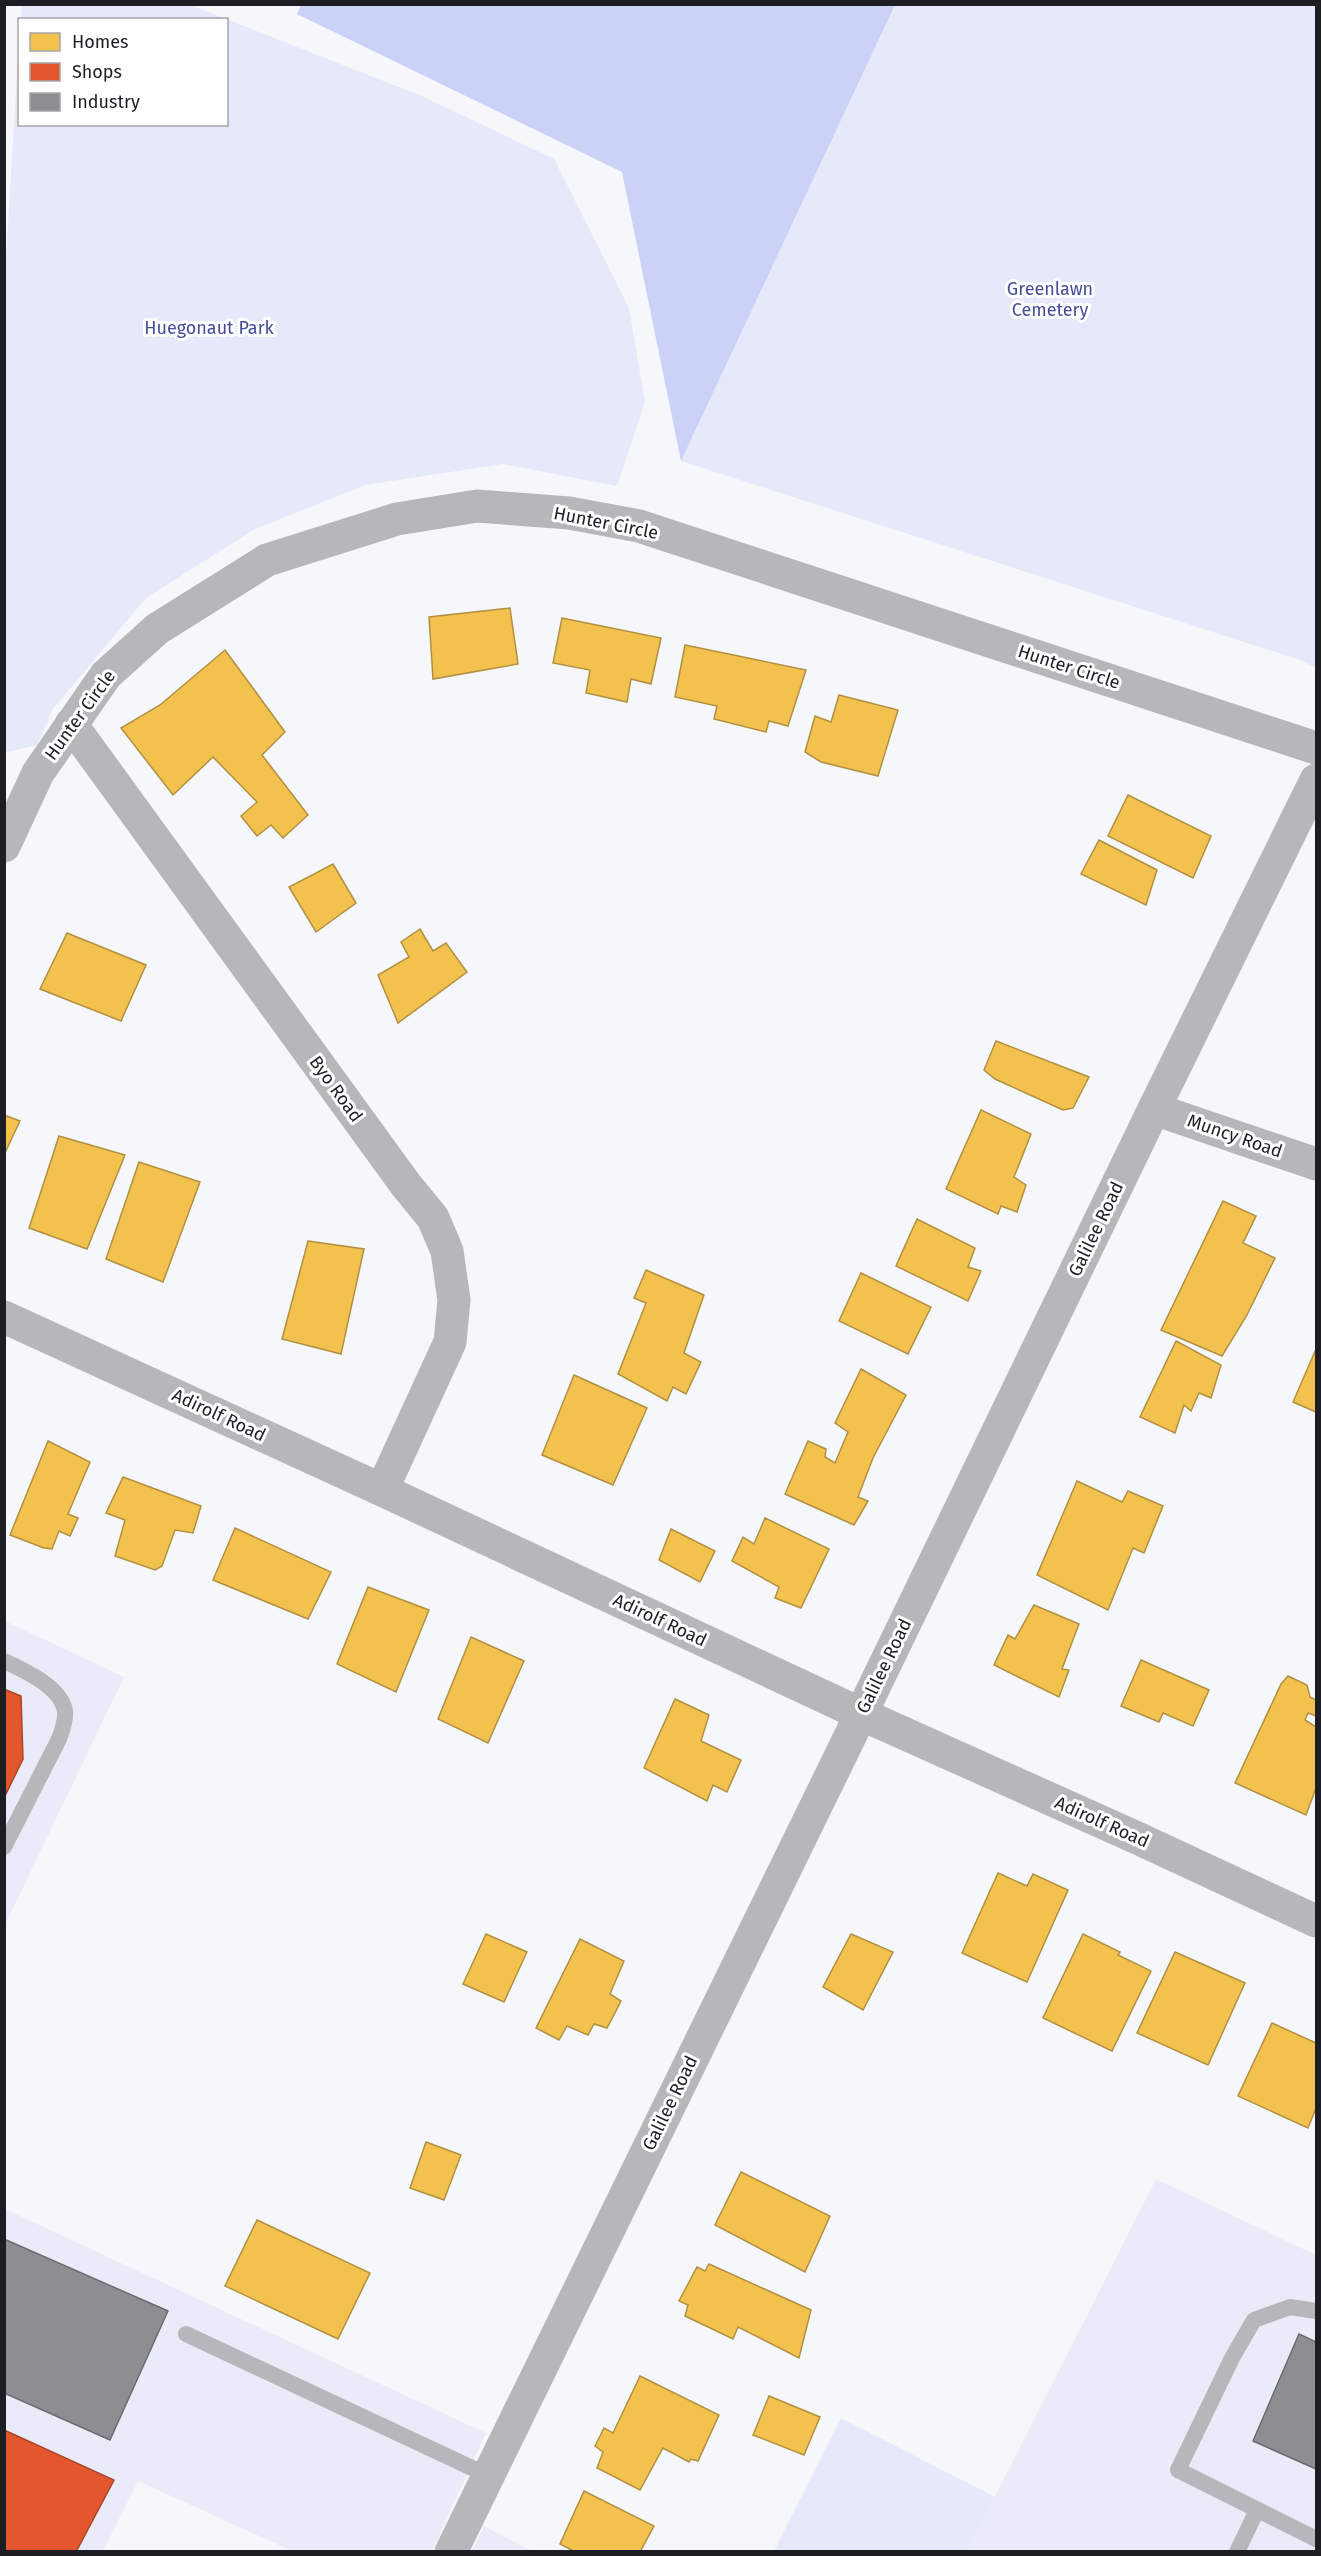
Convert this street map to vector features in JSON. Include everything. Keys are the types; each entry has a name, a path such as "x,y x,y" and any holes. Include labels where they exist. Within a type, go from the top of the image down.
{"street":[{"name":"Hunter Circle","path":"4,846 38,772 71,724 106,675 157,629 267,560 397,519 477,506 569,513 639,525 1317,748"},
{"name":"Byo Road","path":"71,724 433,1218 447,1251 454,1300 450,1342 382,1490"},
{"name":"Galilee Road","path":"451,2552 1154,1109 1317,780"},
{"name":"Muncy Road","path":"1154,1109 1317,1164"},
{"name":"Adirolf Road","path":"4,1317 382,1490 861,1714 1317,1921"}],"lane":[{"path":"4,1661 42,1681 55,1694 65,1710 64,1726 59,1739 4,1847"},
{"path":"1317,2311 1290,2307 1254,2320 1232,2358 1178,2470 1317,2539"},
{"path":"186,2334 488,2475"},
{"path":"1236,2552 1257,2510"}],"shaded area":[{"path":"895,4 681,461 622,172 297,14 301,5"},
{"path":"5,1621 124,1677 5,1925"},
{"path":"1156,2179 1316,2255 1316,2551 967,2552"},
{"path":"5,2209 486,2433 432,2551 292,2551 138,2481 103,2551 5,2552"},
{"path":"484,2526 531,2551 472,2551"}],"green space":[{"name":"Huegonaut Park","path":"22,5 191,5 224,18 21,18"},
{"name":"Greenlawn Cemetery","path":"895,5 1316,5 1316,668 1300,660 681,461"},
{"name":"Huegonaut Park","path":"228,20 424,97 554,159 629,308 645,402 617,486 503,464 365,485 255,529 146,598 53,709 37,745 7,752 5,749 4,291 18,59 18,126 228,126"},
{"path":"841,2418 995,2497 967,2551 774,2551"}],"building: Homes":[{"path":"510,608 518,664 433,679 429,617"},
{"path":"562,618 661,638 651,684 631,679 627,702 586,693 590,670 553,663"},
{"path":"685,645 806,670 788,726 769,721 766,732 714,719 717,706 675,697"},
{"path":"225,650 285,732 262,755 308,815 283,838 271,825 257,836 241,816 257,802 213,757 173,795 121,728 160,705"},
{"path":"839,695 898,710 878,776 821,762 805,752 815,716 831,722"},
{"path":"1128,795 1211,836 1193,878 1108,836"},
{"path":"1099,840 1157,870 1146,905 1081,874"},
{"path":"333,864 356,903 316,932 289,887"},
{"path":"420,929 433,951 446,943 467,972 398,1023 378,975 409,957 401,942"},
{"path":"67,933 146,965 121,1021 40,989"},
{"path":"996,1041 1089,1077 1073,1108 1063,1110 995,1079 984,1070"},
{"path":"981,1110 1031,1134 1014,1177 1026,1185 1017,1212 1001,1206 998,1214 946,1189"},
{"path":"4,1115 20,1121 4,1155"},
{"path":"59,1136 125,1155 87,1249 29,1228"},
{"path":"139,1162 200,1182 163,1282 106,1259"},
{"path":"1223,1201 1256,1216 1243,1243 1275,1258 1247,1315 1222,1356 1161,1330"},
{"path":"917,1219 975,1248 968,1267 981,1271 968,1301 896,1266"},
{"path":"308,1241 364,1249 341,1354 282,1339"},
{"path":"646,1270 704,1295 684,1353 701,1362 686,1394 673,1387 667,1401 618,1374 646,1303 634,1298"},
{"path":"861,1273 931,1307 908,1354 839,1321"},
{"path":"1176,1341 1221,1365 1211,1398 1199,1393 1191,1411 1184,1405 1175,1433 1140,1417"},
{"path":"1316,1349 1316,1412 1293,1402"},
{"path":"861,1369 906,1395 873,1458 858,1497 868,1501 854,1525 785,1494 808,1441 826,1449 825,1457 835,1463 848,1432 835,1423"},
{"path":"574,1375 647,1408 613,1485 542,1455"},
{"path":"48,1441 90,1462 68,1514 78,1518 70,1536 59,1531 52,1549 10,1535"},
{"path":"123,1477 201,1506 193,1533 175,1530 162,1566 155,1570 115,1556 125,1520 106,1513"},
{"path":"1077,1481 1122,1502 1128,1491 1163,1506 1144,1553 1133,1548 1108,1610 1037,1575"},
{"path":"765,1518 829,1549 801,1608 775,1598 779,1587 732,1561 743,1537 754,1544"},
{"path":"235,1528 331,1572 308,1619 213,1580"},
{"path":"671,1529 715,1551 700,1582 659,1560"},
{"path":"368,1587 429,1610 396,1692 337,1664"},
{"path":"1034,1605 1079,1624 1062,1669 1069,1670 1059,1697 994,1665 1008,1635 1015,1639"},
{"path":"471,1637 524,1661 488,1743 438,1719"},
{"path":"1141,1660 1209,1690 1193,1726 1163,1713 1159,1722 1121,1706"},
{"path":"1288,1676 1307,1685 1310,1697 1316,1700 1316,1716 1308,1713 1305,1720 1316,1727 1316,1788 1306,1815 1235,1783 1281,1684"},
{"path":"675,1699 709,1715 701,1741 741,1760 727,1792 713,1785 707,1801 644,1768"},
{"path":"998,1873 1027,1886 1033,1874 1068,1890 1027,1982 962,1953"},
{"path":"486,1934 527,1952 504,2002 463,1984"},
{"path":"851,1934 893,1952 863,2010 823,1987"},
{"path":"1083,1934 1120,1952 1118,1955 1151,1971 1112,2051 1043,2018"},
{"path":"580,1939 624,1961 610,1994 621,2001 607,2028 594,2024 588,2035 567,2026 559,2040 536,2028"},
{"path":"1175,1952 1245,1983 1208,2065 1137,2033"},
{"path":"1272,2023 1316,2043 1316,2108 1308,2128 1238,2096"},
{"path":"426,2142 461,2155 444,2200 410,2188"},
{"path":"741,2172 830,2216 805,2272 715,2225"},
{"path":"257,2220 370,2273 338,2339 225,2286"},
{"path":"709,2264 811,2310 799,2358 738,2327 733,2339 685,2316 688,2305 679,2301 697,2267 705,2271"},
{"path":"640,2376 719,2415 698,2461 691,2459 689,2462 663,2448 640,2490 597,2468 603,2452 595,2446 604,2428 613,2433"},
{"path":"769,2396 820,2417 804,2455 753,2435"},
{"path":"584,2491 654,2526 640,2552 575,2552 560,2544"}],"building: Shops":[{"path":"4,1689 21,1696 23,1759 4,1798"},
{"path":"4,2430 114,2480 76,2552 4,2552"}],"building: Industry":[{"path":"4,2239 168,2311 110,2440 4,2393"},
{"path":"1299,2334 1316,2342 1316,2469 1253,2441"}]}
